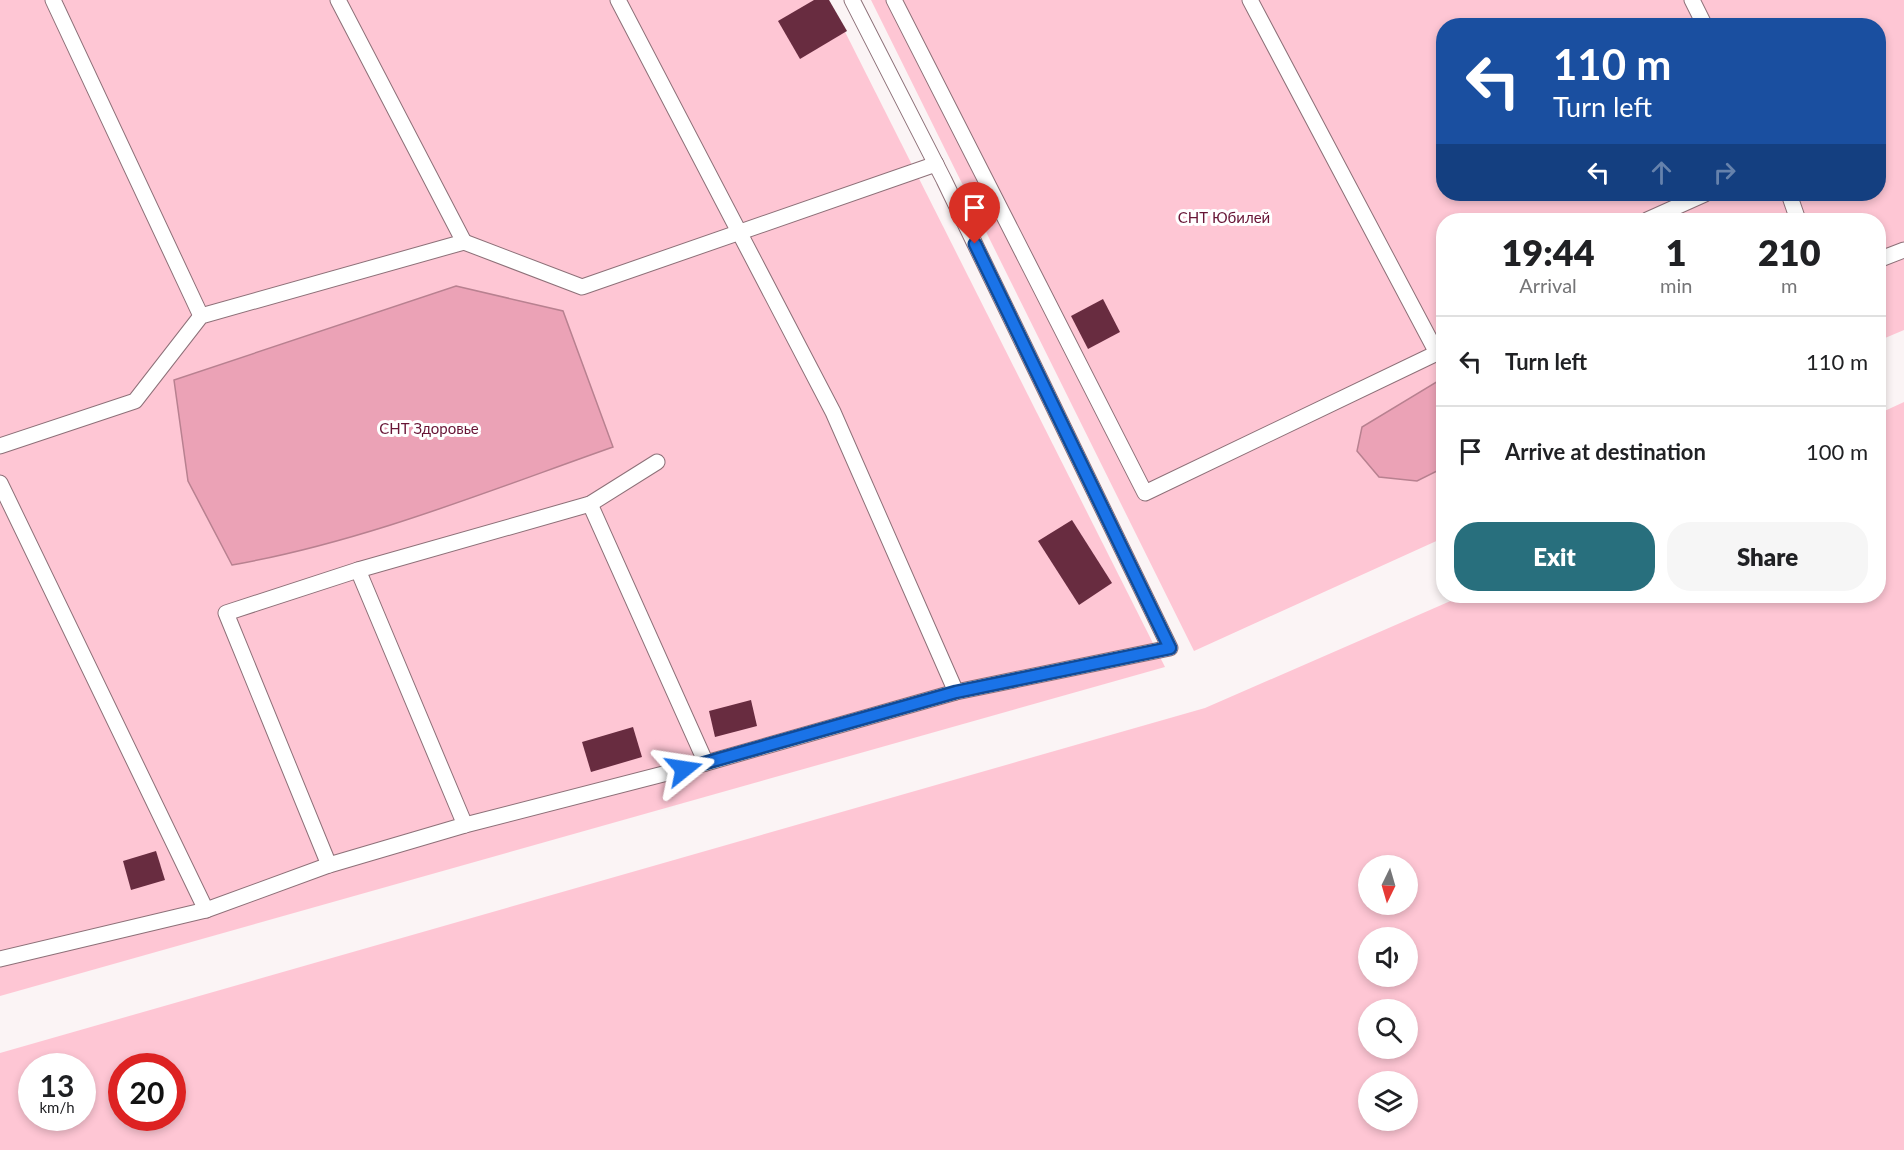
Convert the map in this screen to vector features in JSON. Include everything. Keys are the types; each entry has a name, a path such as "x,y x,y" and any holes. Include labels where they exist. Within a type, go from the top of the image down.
{"lane":[{"path":"53,0 201,316"},
{"path":"338,0 464,242"},
{"path":"618,0 833,412 956,692"},
{"path":"0,959 206,910 328,865 465,825 706,763 956,692 1170,648 936,164 852,0"},
{"path":"894,0 1145,493 1436,352"},
{"path":"1250,0 1436,343"},
{"path":"1692,0 1701,18"},
{"path":"0,446 135,401 201,316 464,242 582,287 936,164"},
{"path":"1663,213 1689,201"},
{"path":"1886,257 1904,250"},
{"path":"328,865 225,613 358,570 590,504 657,462"},
{"path":"0,483 206,910"},
{"path":"590,504 706,763"},
{"path":"358,570 465,825"}],"green space":[{"name":"СНТ Здоровье","path":"0,0 829,0 1165,667 0,996"},
{"name":"СНТ Юбилей","path":"871,0 1904,0 1904,330 1886,338 1886,213 1436,213 1436,541 1194,651"},
{"path":"1904,402 1904,1150 0,1150 0,1053 1205,708 1446,603 1886,603 1886,410"}],"shaded area":[{"path":"456,286 563,311 613,447 472,498 377,529 281,555 232,565 188,481 174,380"},
{"path":"1436,382 1436,472 1417,481 1379,477 1357,451 1362,427"}],"building":[{"path":"814,0 829,0 847,31 800,59 778,21"},
{"path":"1103,299 1120,332 1088,349 1071,316"},
{"path":"1072,520 1112,583 1079,605 1038,541"},
{"path":"751,700 757,726 715,737 709,711"},
{"path":"633,727 642,757 591,772 582,742"},
{"path":"156,851 165,880 131,890 123,861"}],"route":[{"path":"684,769 956,692 1170,648 975,244"}]}
